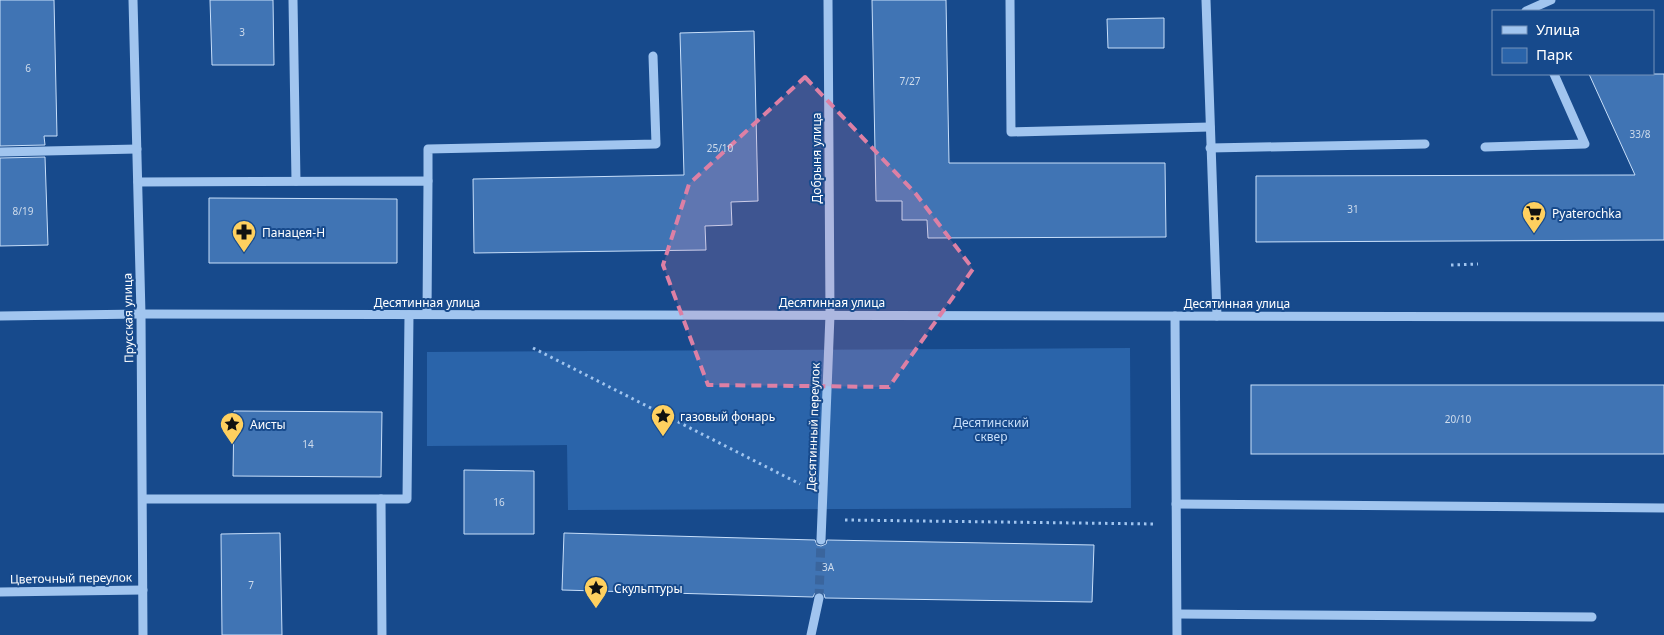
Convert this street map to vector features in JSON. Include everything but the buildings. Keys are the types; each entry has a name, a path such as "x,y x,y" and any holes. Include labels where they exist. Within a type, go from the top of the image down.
{"street":[{"name":"Прусская улица","path":"133,0 141,314 143,635"},
{"path":"293,0 296,181"},
{"name":"Добрыня улица","path":"828,0 830,315"},
{"path":"1010,0 1011,132 1210,127"},
{"path":"1206,0 1217,316"},
{"path":"1528,10 1551,0"},
{"path":"428,314 428,149 656,144 653,56"},
{"path":"1486,147 1586,144 1554,75"},
{"path":"1210,148 1425,144"},
{"path":"0,152 137,149"},
{"path":"138,182 428,181"},
{"name":"Десятинная улица","path":"0,316 428,314 1664,317"},
{"path":"143,499 407,499 410,315"},
{"name":"Десятинный переулок","path":"821,540 830,315"},
{"path":"1175,316 1177,635"},
{"path":"380,499 382,635"},
{"path":"1176,504 1664,508"},
{"name":"Цветочный переулок","path":"0,592 143,590"},
{"path":"811,635 819,598"},
{"path":"1178,614 1592,617"}],"path":[{"path":"1451,265 1478,264"},
{"path":"533,348 823,496"},
{"path":"822,520 1177,524"}],"highlighted area":[{"path":"805,77 916,194 973,269 889,387 708,385 663,265 689,184"}],"green space":[{"name":"Десятинский сквер","path":"1130,348 1131,508 568,510 567,445 427,446 427,352"}],"tunnel":[{"path":"819,598 821,540"}],"place":[{"name":"Pyaterochka","path":"1534,234"},
{"name":"Панацея-Н","path":"244,253"},
{"name":"газовый фонарь","path":"663,437"},
{"name":"Аисты","path":"232,445"},
{"name":"Скульптуры","path":"596,609"}]}
